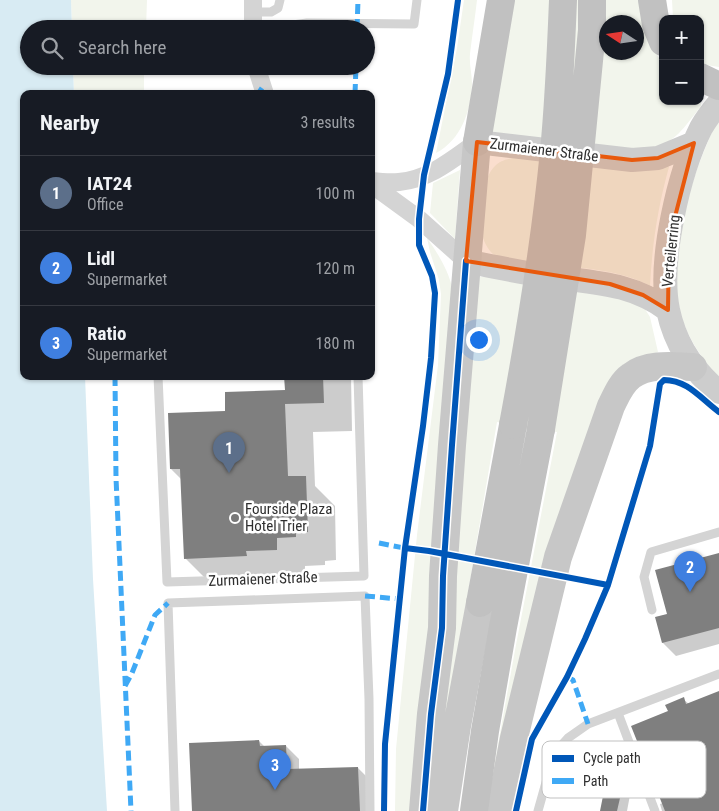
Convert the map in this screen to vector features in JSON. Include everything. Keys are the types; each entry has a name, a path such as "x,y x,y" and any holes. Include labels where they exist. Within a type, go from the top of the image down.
{"highway":[{"path":"478,142 501,0"},
{"path":"480,603 530,334 546,224 561,64 563,0"},
{"path":"474,811 495,674 540,429 572,234 592,30 592,0"},
{"path":"652,0 659,32"},
{"path":"704,79 719,86"}],"main road":[{"name":"Verteilerring","path":"719,103 702,126 694,143 676,202 669,240 666,278 668,310 675,333 693,367 719,392"},
{"name":"Zurmaiener Straße","path":"478,142 632,160 658,158 694,143"},
{"path":"423,811 431,714 442,628 443,576 450,464 466,261 478,142"},
{"path":"466,261 536,274 616,285 643,295 668,310"},
{"path":"500,811 514,738 558,557 611,406 630,376 643,369 662,366 693,367"},
{"path":"444,811 457,726 480,603"}],"street":[{"path":"259,75 264,90"},
{"name":"Zurmaiener Straße","path":"375,183 397,182 438,170 478,142"},
{"name":"Zurmaiener Straße","path":"375,186 419,219 466,261"}],"lane":[{"path":"253,14 272,12 278,8 280,0"},
{"path":"375,24 414,24 417,0"},
{"name":"Zurmaiener Straße","path":"158,380 168,582 364,576 358,380"},
{"path":"652,610 644,577 651,552 719,532"},
{"path":"175,811 168,603 365,596 369,699 370,811"},
{"path":"565,741 588,724 719,674"},
{"path":"618,713 629,741"},
{"path":"538,811 542,797"},
{"path":"650,798 655,811"}],"highlighted area":[{"path":"477,142 632,160 658,158 694,143 669,240 668,310 643,295 610,284 466,261"}],"shaded area":[{"path":"0,0 71,0 72,20 20,20 20,75 73,75 74,90 20,90 20,380 85,380 93,579 107,811 0,811"},
{"path":"71,0 147,0 146,20 72,20"},
{"path":"464,0 477,0 470,54 471,94 467,114 458,133 452,141 436,153 457,48"},
{"path":"510,0 640,0 644,15 599,15 599,60 644,60 644,15 652,46 659,58 659,105 701,105 679,133 666,143 648,151 494,133 491,129"},
{"path":"672,0 719,0 719,67 704,65 704,15 673,15"},
{"path":"73,75 144,75 144,90 74,90"},
{"path":"719,118 719,377 695,347 686,329 680,311 677,288 677,264 684,212 700,162"},
{"path":"518,157 667,165 669,167 654,241 650,286 635,279 600,270 528,262 499,257 491,252 482,234 485,184 490,172 497,164"},
{"path":"460,170 455,239 430,213 433,183"},
{"path":"427,238 443,263 453,290 430,627 414,811 395,811 396,749 417,535 438,365 441,294"},
{"path":"480,277 498,277 617,293 643,306 650,317 658,352 630,361 486,811 557,432 497,422 436,781 476,281"}],"building":[{"path":"284,380 323,380 324,403 285,404 288,476 306,476 308,532 296,533 296,537 277,538 277,550 246,551 247,556 184,559 180,469 170,469 168,413 225,411 225,392 285,390"},
{"path":"719,553 719,628 662,643 655,617 667,614 655,570"},
{"path":"719,691 719,811 665,811 660,798 706,798 706,741 637,741 631,726 668,711 665,705 684,697 686,704"},
{"path":"259,740 260,746 286,745 287,769 358,767 360,811 192,811 189,743"},
{"path":"603,798 620,798 617,811 600,811"}],"marked path":[{"path":"357,20 358,0"},
{"path":"355,90 356,75"},
{"path":"115,380 116,478 131,811"},
{"path":"379,543 409,549"},
{"path":"365,596 400,599"},
{"path":"125,686 155,615 168,603"},
{"path":"567,677 573,680 588,724"}],"cycle path":[{"path":"384,811 385,744 405,548 431,358 435,293 432,276 419,245 419,219 424,175 448,74 458,0"},
{"path":"423,811 431,714 442,628 443,576 466,261"},
{"path":"516,811 532,739 567,677 608,585 650,446 660,384 664,380 680,383 694,391 719,412"},
{"path":"405,548 608,585"}],"place":[{"name":"IAT24","path":"229,473"},
{"name":"Fourside Plaza Hotel Trier","path":"235,518"},
{"name":"Lidl","path":"690,592"},
{"name":"Ratio","path":"275,790"}]}
